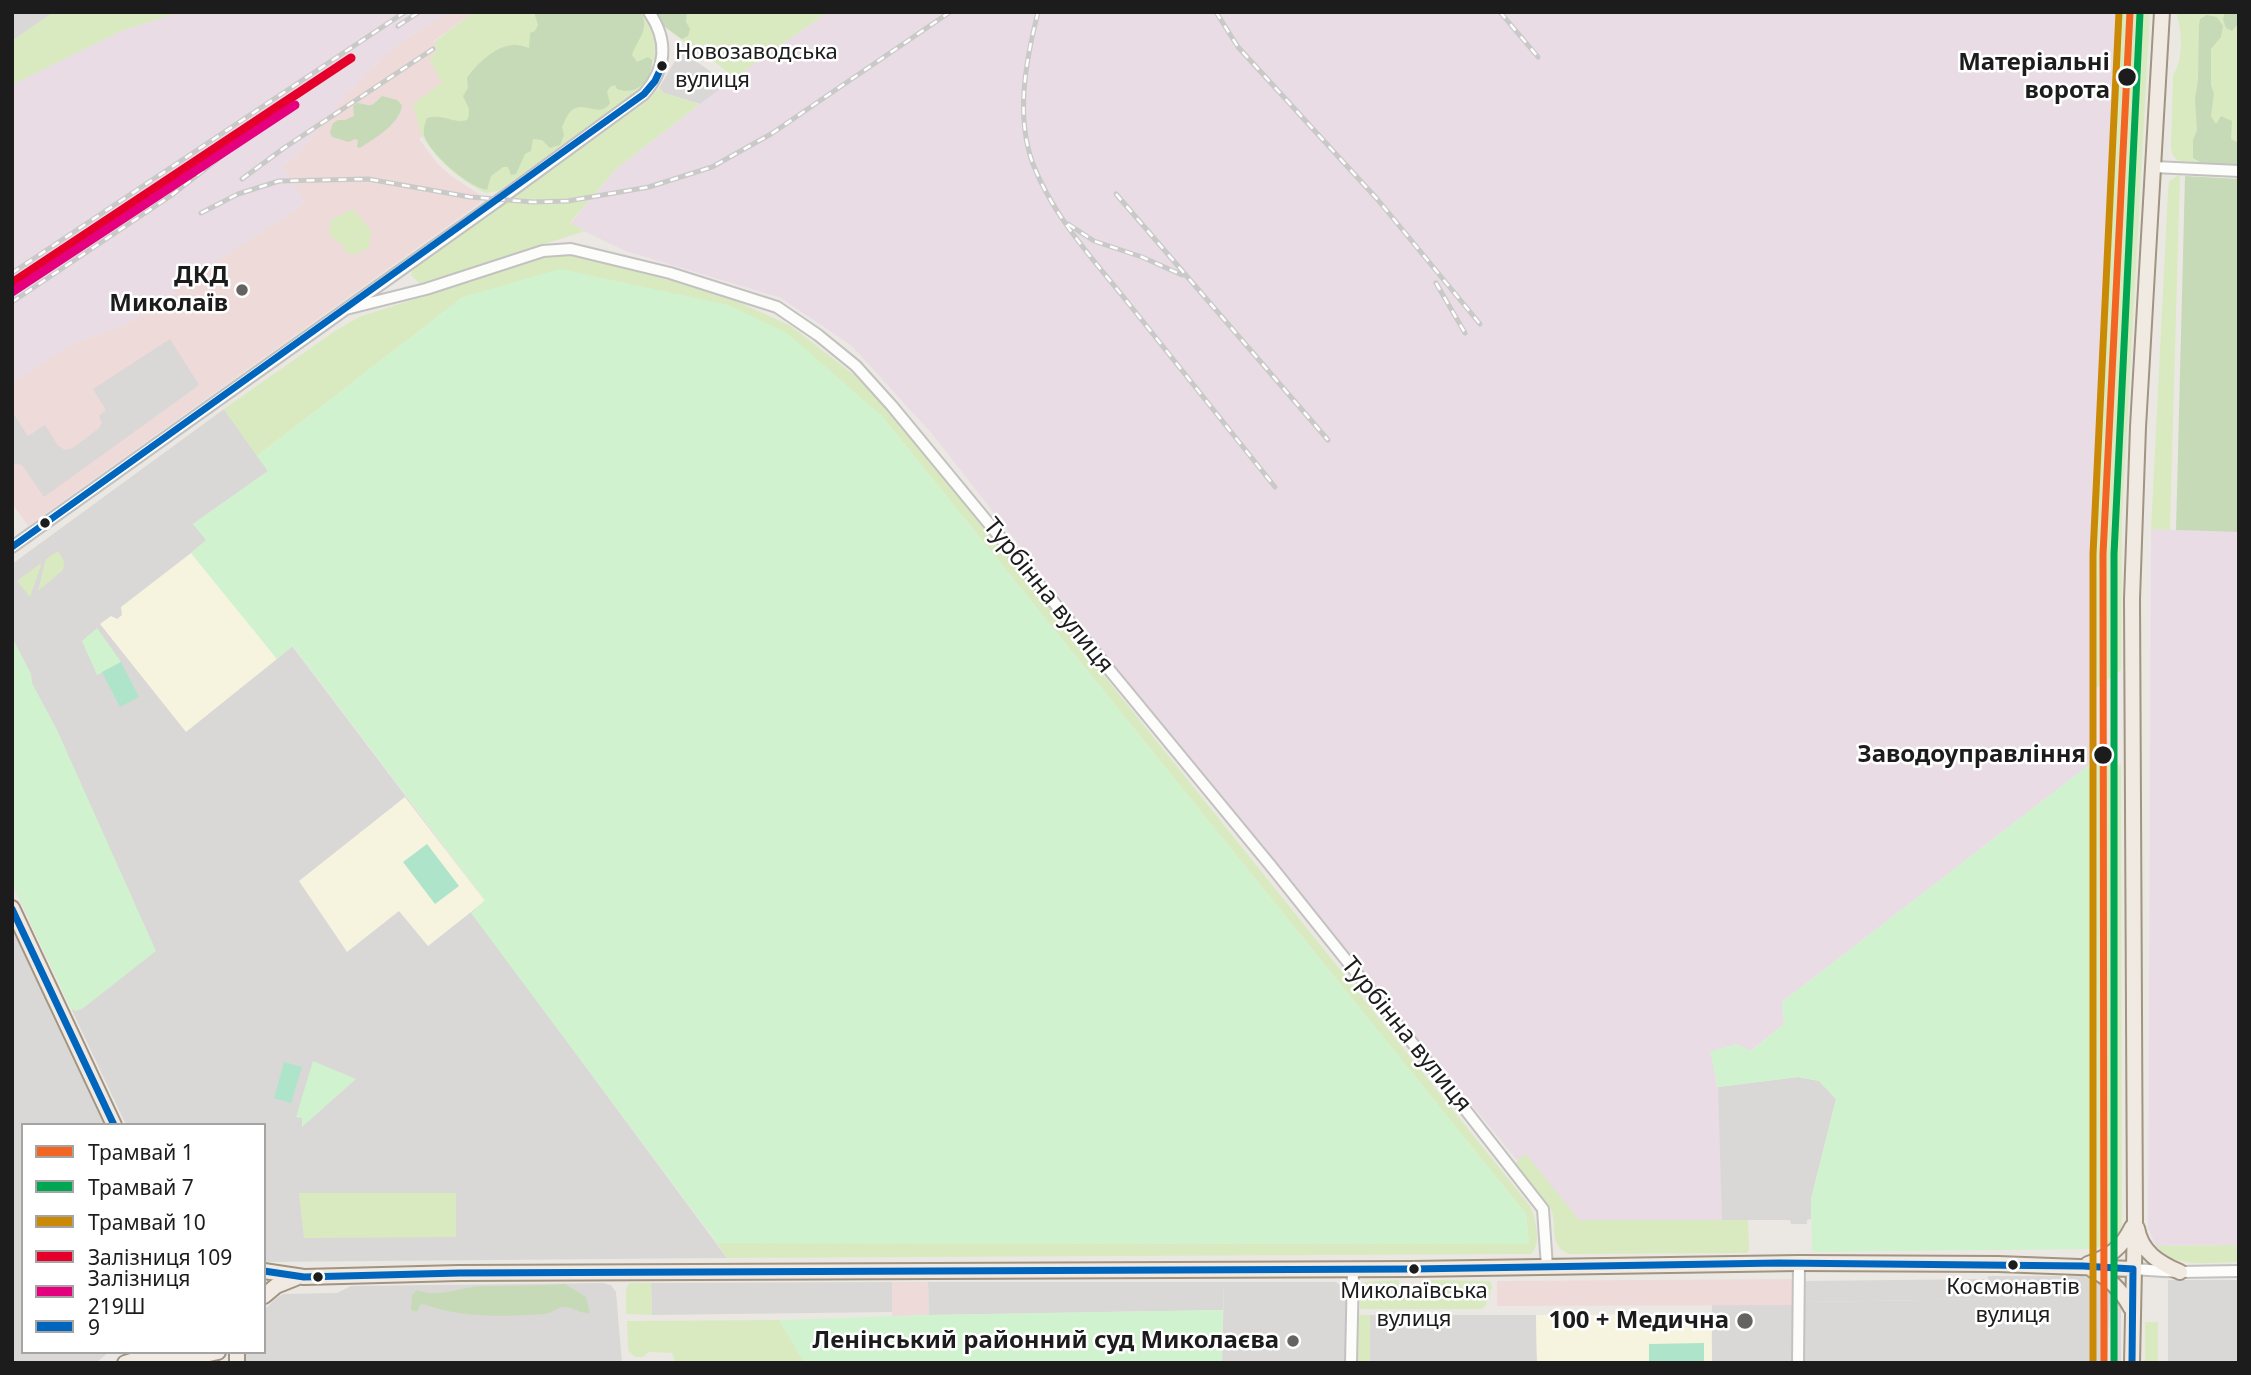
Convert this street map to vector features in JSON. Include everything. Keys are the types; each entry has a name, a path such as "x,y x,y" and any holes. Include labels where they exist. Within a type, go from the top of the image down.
{"main road":[{"path":"2132,1363 2135,1220 2132,599 2137,440 2162,12"},
{"path":"12,908 113,1123"},
{"path":"2083,1266 2105,1258 2117,1250 2128,1236 2135,1220"},
{"path":"2135,1220 2138,1236 2145,1249 2156,1261 2180,1272"},
{"path":"266,1271 304,1277 460,1273 1798,1264 2083,1266 2133,1269"},
{"path":"2083,1266 2110,1280 2132,1309"},
{"path":"266,1295 285,1282 304,1277"},
{"path":"180,1354 205,1363"},
{"path":"125,1363 151,1355 210,1354"}],"street":[{"path":"12,547 644,94 655,81 662,66 658,27 649,12"},
{"path":"2154,167 2239,171"},
{"name":"Турбінна вулиця","path":"346,309 426,289 543,251 571,248 670,273 777,307 818,335 856,366 892,406 1271,866 1447,1085 1543,1209 1546,1267"},
{"path":"1798,1264 1798,1363"},
{"path":"1351,1363 1353,1269"},
{"path":"2133,1269 2180,1272 2239,1271"}],"shaded area":[{"path":"12,12 54,12 12,41"},
{"path":"180,12 447,12 397,45 348,93 295,158 282,166 305,203 125,325 76,342 12,382 12,85 121,31"},
{"path":"447,12 474,12 434,41 437,51 429,58 443,83 413,104 423,136 419,139 451,176 479,194 480,203 28,526 12,503 12,447 28,436 12,411 12,382 76,342 125,325 176,292 174,289 305,203 282,166 295,158 348,93 397,45"},
{"path":"828,12 2117,12 2093,598 2094,761 1782,1002 1784,1024 1750,1051 1736,1044 1711,1052 1720,1103 1722,1220 1569,1224 1101,650 933,435 852,346 781,298 625,251 570,224 616,169 734,78"},
{"path":"681,51 710,71 724,86 700,104 664,93 659,88"},
{"path":"170,339 199,385 44,497 22,465 12,463 12,411 28,436 45,425 58,446 65,450 73,448 102,423 99,416 106,410 93,389"},
{"path":"224,409 268,471 193,524 207,540 191,553 276,659 292,646 485,901 472,913 727,1258 266,1262 266,1123 125,1123 12,883 12,564"},
{"path":"2151,529 2239,532 2239,1245 2156,1246 2148,1228"},
{"path":"191,553 277,659 186,732 100,624 111,616 117,619 122,615 121,607"},
{"path":"405,797 485,901 428,946 399,911 347,952 299,881"},
{"path":"12,928 103,1123 21,1123 21,1354 107,1354 96,1363 12,1363"},
{"path":"442,1068 465,1068 465,1105 442,1105"},
{"path":"1798,1077 1819,1081 1836,1099 1811,1199 1811,1219 1807,1220 1807,1224 1791,1224 1790,1220 1722,1220 1718,1087"},
{"path":"1988,1276 2083,1276 2103,1283 2121,1297 2121,1363 2111,1363 2110,1297 2107,1363 1804,1363 1805,1302 1987,1299"},
{"path":"1793,1279 1793,1305 1497,1306 1497,1281"},
{"path":"1988,1279 1988,1299 1805,1302 1804,1281"},
{"path":"2168,1280 2239,1280 2239,1363 2168,1363"},
{"path":"892,1282 928,1282 929,1315 892,1316"},
{"path":"892,1282 892,1312 652,1315 651,1283"},
{"path":"928,1282 1224,1282 1223,1310 929,1315"},
{"path":"1224,1282 1336,1282 1345,1288 1348,1294 1348,1363 1222,1363"},
{"path":"2008,1283 2065,1283 2065,1293 2008,1294"},
{"path":"611,1285 616,1292 622,1363 244,1363 244,1354 266,1354 266,1308 275,1299 283,1294 337,1293 351,1286"},
{"path":"348,1290 389,1290 389,1310 339,1310 338,1293"},
{"path":"1712,1305 1793,1305 1793,1363 1712,1363"},
{"path":"1711,1314 1712,1363 1537,1363 1536,1315"},
{"path":"1370,1315 1536,1315 1537,1363 1370,1363"}],"green space":[{"path":"54,12 180,12 121,31 12,85 12,41"},
{"path":"474,12 644,12 655,42 653,62 640,90 498,191 486,193 468,183 435,154 421,133 413,104 442,83 429,58 437,51 434,42"},
{"path":"534,12 641,12 644,29 632,55 637,62 648,57 652,60 651,68 646,80 637,88 624,91 617,89 615,85 610,87 607,92 610,103 606,108 596,110 580,107 570,112 562,127 564,135 560,145 550,148 542,140 533,139 531,151 525,154 516,174 511,175 508,167 503,167 491,176 487,190 479,188 460,176 433,151 424,135 425,124 427,118 433,117 467,120 469,110 463,96 468,88 467,78 493,52 515,45 529,48 530,33 535,31 538,25"},
{"path":"653,12 828,12 734,78 670,31"},
{"path":"653,12 687,12 686,22 690,29 688,36 682,39 662,25"},
{"path":"2117,12 2150,12 2122,519 2121,670 2094,690 2093,598"},
{"path":"2176,12 2239,12 2239,166 2186,163 2177,160 2173,154 2173,75 2179,61 2181,44"},
{"path":"2225,12 2239,12 2239,23 2232,31 2226,28 2223,19"},
{"path":"2207,15 2217,17 2223,26 2221,37 2211,49 2211,85 2214,94 2211,116 2216,124 2221,116 2232,121 2231,139 2239,143 2239,166 2203,164 2193,158 2193,140 2197,130 2195,99 2199,25 2200,19"},
{"path":"659,88 664,93 700,104 616,169 570,223 585,231 420,284 411,275 413,269 649,99"},
{"path":"382,96 397,100 402,105 397,118 386,130 360,148 357,147 358,140 349,142 332,137 330,132 333,123 354,116 353,106 357,103 373,104"},
{"path":"2180,174 2170,530 2151,529 2168,190 2169,181"},
{"path":"2185,176 2239,179 2239,532 2176,530"},
{"path":"353,209 372,232 368,248 356,254 348,254 329,232 331,220"},
{"path":"570,255 730,298 791,326 853,374 889,408 1530,1206 1537,1238 1531,1254 727,1258 717,1243 1529,1244 1526,1214 881,415 463,297 257,456 224,409 359,317 544,257"},
{"path":"560,269 728,305 787,333 881,415 1526,1214 1529,1244 717,1243 471,913 485,900 293,646 277,659 191,553 206,540 193,524 268,471 257,456 463,297"},
{"path":"58,551 64,561 63,570 38,591 46,559"},
{"path":"41,565 30,597 17,581"},
{"path":"97,628 121,662 97,675 82,641"},
{"path":"12,637 57,730 156,951 76,1011 71,1009 12,883"},
{"path":"121,662 139,697 120,707 102,672"},
{"path":"2094,761 2121,765 2122,1225 2112,1241 2094,1249"},
{"path":"2094,761 2094,1249 1814,1252 1811,1199 1836,1099 1819,1081 1798,1077 1718,1087 1710,1052 1736,1044 1751,1051 1784,1024 1782,1002"},
{"path":"427,844 459,886 435,904 403,862"},
{"path":"313,1061 356,1079 302,1127 302,1118 296,1117"},
{"path":"284,1062 302,1067 291,1103 274,1098"},
{"path":"1526,1154 1579,1220 1748,1220 1749,1250 1747,1253 1570,1254 1563,1251 1556,1242 1550,1207 1514,1164"},
{"path":"299,1193 456,1193 456,1237 304,1238"},
{"path":"2239,1245 2239,1262 2206,1263 2174,1259 2156,1246"},
{"path":"1399,1280 1400,1297 1431,1297 1431,1280 1490,1281 1492,1287 1482,1309 1360,1309 1361,1287 1364,1282"},
{"path":"629,1283 651,1283 652,1315 626,1314 626,1289"},
{"path":"565,1284 586,1297 590,1313 564,1307 544,1314 483,1315 452,1312 423,1304 417,1312 411,1310 412,1295 417,1290 440,1293 482,1286"},
{"path":"1223,1310 1222,1363 805,1363 779,1320 929,1315"},
{"path":"1360,1315 1370,1315 1370,1363 1358,1363"},
{"path":"779,1320 805,1363 675,1363 672,1353 649,1352 643,1357 635,1357 628,1350 627,1321"},
{"path":"2145,1322 2158,1322 2158,1363 2145,1363"},
{"path":"1704,1343 1704,1363 1649,1363 1649,1344"}],"railway":[{"path":"12,273 405,12"},
{"path":"398,26 419,12"},
{"path":"201,213 238,194 279,181 368,179 470,197 533,202 568,201 649,187 712,167 771,134 950,12"},
{"path":"1038,12 1026,69 1024,127 1033,164 1042,184 1076,238 1275,487"},
{"path":"1216,12 1238,47 1378,200 1480,324"},
{"path":"1500,12 1538,57"},
{"path":"242,179 433,49"},
{"path":"12,302 172,195 251,133"},
{"path":"1116,194 1328,440"},
{"path":"1068,224 1094,241 1142,257 1182,275"},
{"path":"1436,283 1465,333"}],"tram line":[{"name":"10","path":"2093,1363 2093,554 2119,12"},
{"name":"1","path":"2104,1363 2103,554 2130,12"},
{"name":"7","path":"2114,1363 2114,554 2140,13"}],"rail line":[{"name":"109","path":"12,283 351,58"},
{"name":"219Ш","path":"12,292 295,105"}],"transit line":[{"name":"9","path":"12,547 644,94 655,81 662,66"},
{"name":"9","path":"12,909 113,1123"},
{"name":"9","path":"266,1271 304,1277 459,1273 1412,1269 1779,1263 2083,1266 2133,1269 2132,1363"}],"place":[{"name":"Новозаводська вулиця","path":"662,66"},
{"name":"Матеріальні ворота","path":"2127,77"},
{"name":"ДКД Миколаїв","path":"242,290"},
{"name":"Заводоуправління","path":"2103,755"},
{"name":"Космонавтів вулиця","path":"2013,1265"},
{"name":"Миколаївська вулиця","path":"1414,1269"},
{"name":"100 + Медична","path":"1745,1321"},
{"name":"Ленінський районний суд Миколаєва","path":"1293,1341"}]}
